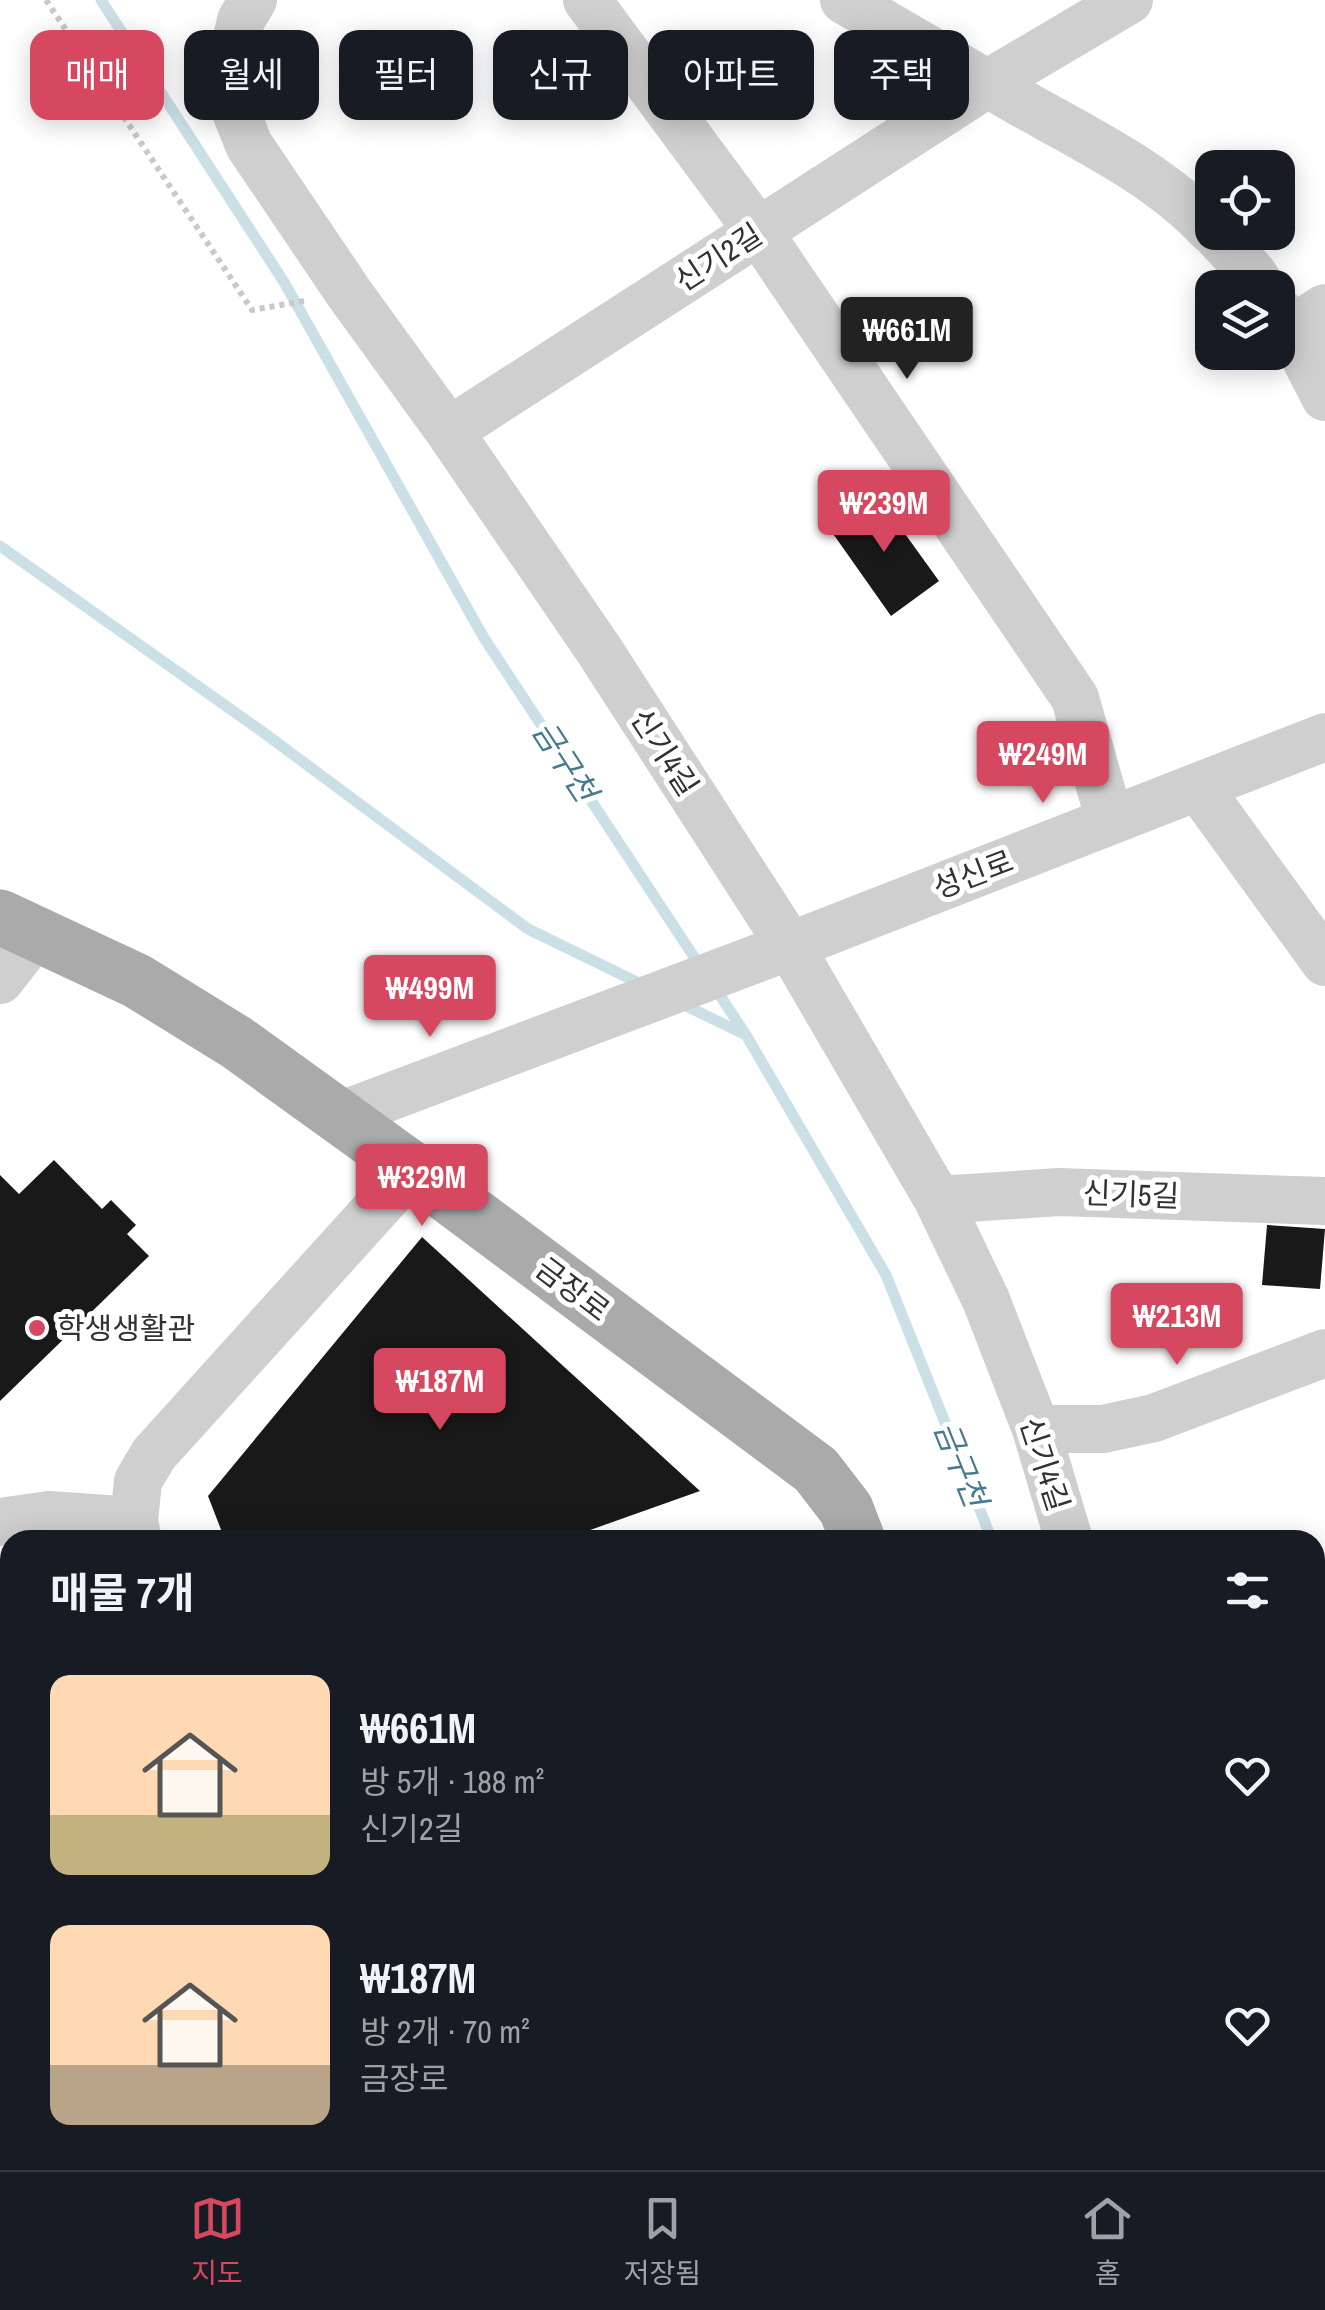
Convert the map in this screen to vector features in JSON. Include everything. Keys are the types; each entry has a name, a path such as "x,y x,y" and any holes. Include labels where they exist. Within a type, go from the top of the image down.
{"main road":[{"name":"금장로","path":"18,926 137,981 236,1042 339,1116 816,1470 846,1508 854,1530"}],"street":[{"name":"신기4길","path":"253,0 241,20 226,87 249,145 599,650 790,946 938,1200 986,1300 1036,1429 1066,1530"},
{"path":"588,0 758,232 1075,698 1110,821"},
{"path":"844,0 1128,162 1195,212"},
{"name":"신기2길","path":"449,431 987,84 1130,0"},
{"path":"1230,250 1249,270"},
{"path":"1305,324 1325,397"},
{"name":"성신로","path":"339,1116 790,946 1325,737"},
{"path":"1198,786 1325,962"},
{"path":"0,980 18,926"},
{"path":"136,1530 138,1481 154,1454 412,1169"},
{"name":"신기5길","path":"938,1200 1060,1192 1325,1201"},
{"path":"1036,1429 1102,1429 1154,1418 1325,1353"},
{"path":"0,1522 49,1515 131,1530"}],"path":[{"path":"46,0 252,310"}],"building":[{"path":"877,495 939,581 891,616 829,528"},
{"name":"학생생활관","path":"54,1160 102,1209 111,1200 136,1225 127,1234 149,1256 0,1401 0,1175 19,1194"},
{"path":"1267,1225 1325,1229 1320,1289 1262,1285"},
{"path":"422,1237 700,1491 590,1530 221,1530 208,1496"}],"waterway":[{"name":"금구천","path":"101,0 284,282 484,638 702,969"},
{"path":"0,546 260,730 528,929 643,985"},
{"name":"금구천","path":"715,988 886,1275 988,1530"},
{"path":"678,1002 742,1033"}],"place":[{"name":"학생생활관","path":"37,1328"}]}
